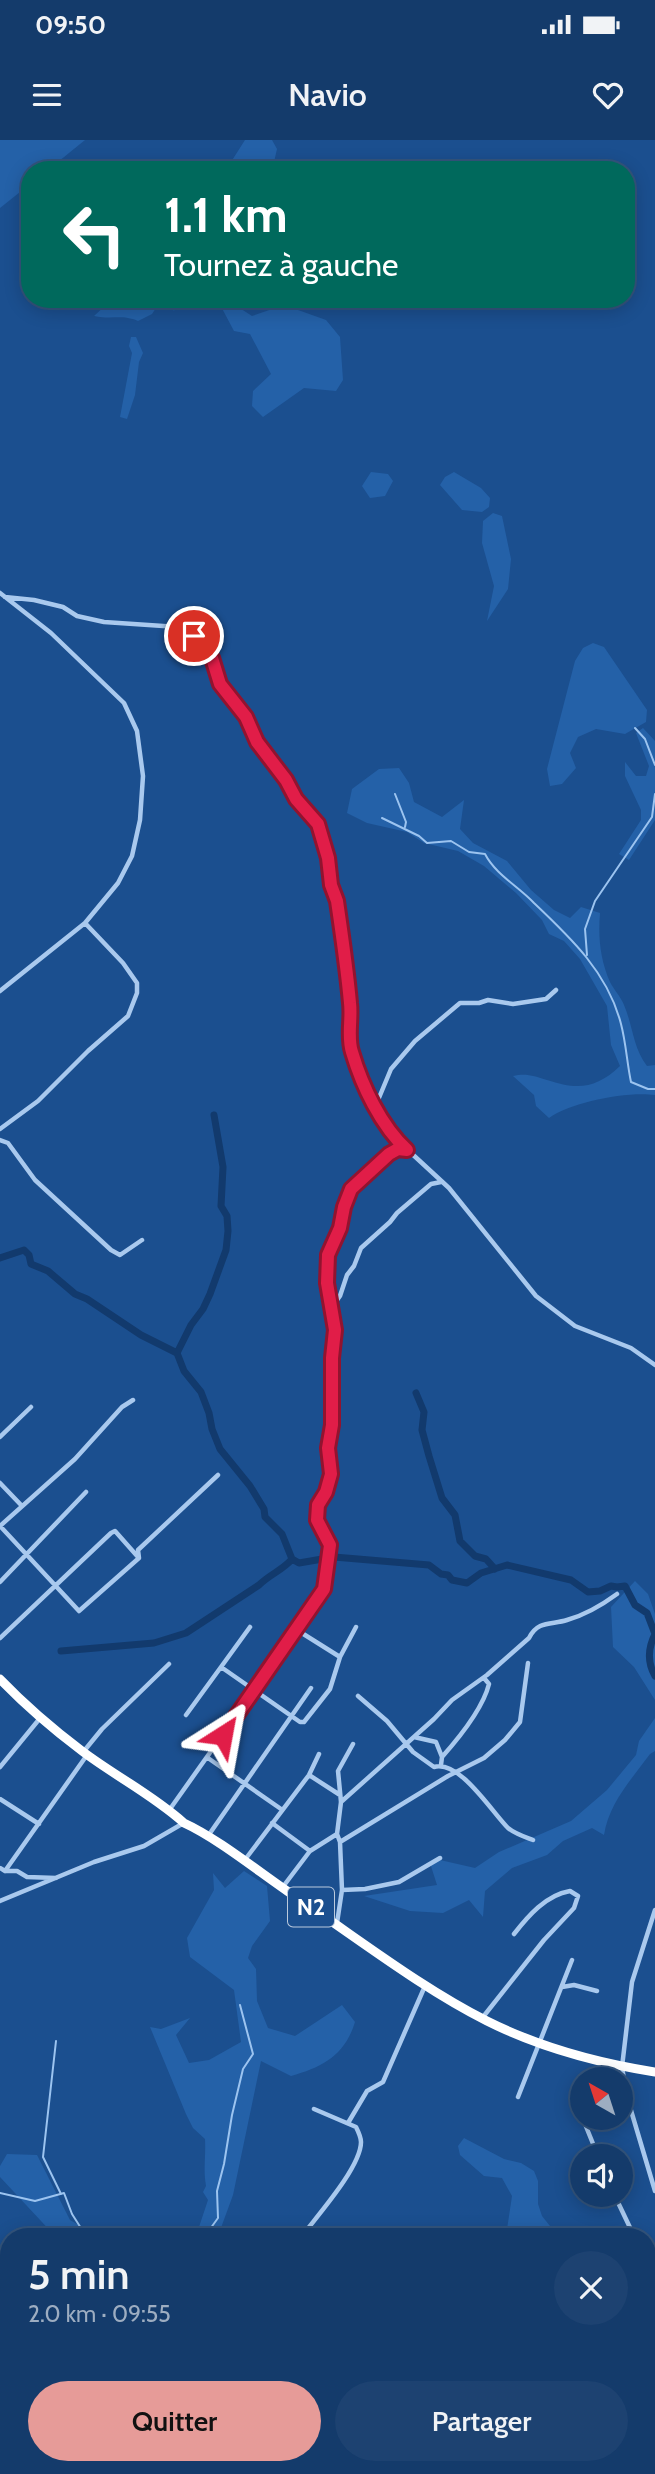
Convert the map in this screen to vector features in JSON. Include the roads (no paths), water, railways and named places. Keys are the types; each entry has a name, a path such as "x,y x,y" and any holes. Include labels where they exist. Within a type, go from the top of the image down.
{"highway":[{"name":"N2","path":"0,1679 85,1753 425,1986 482,2018 540,2042 622,2067"},
{"name":"N2","path":"634,2069 655,2072"}],"street":[{"path":"0,593 51,633 124,703 137,730 143,776 140,820 132,856 118,883 85,923 0,991"},
{"path":"5,597 63,607 77,616 104,622 178,627 194,636 212,658 220,684 246,717 253,737 286,780 296,799 318,824 328,858 338,912 351,1007 351,1049 361,1077 397,1140 449,1188 536,1296 575,1326 631,1348 655,1365"},
{"path":"0,1129 38,1101 128,1016 137,993 137,983 123,963 85,923"},
{"path":"376,1106 391,1069 415,1041 460,1003 488,1000 513,1004 546,999 556,990"},
{"path":"0,1140 8,1143 35,1180 111,1250 120,1255 142,1240"},
{"path":"169,1810 298,1630 324,1589 330,1545 317,1520 318,1505 326,1492 331,1474 328,1448 332,1425 332,1358 335,1330 327,1283 328,1255 340,1228 351,1189 389,1154 398,1149 407,1150"},
{"path":"332,1307 340,1296 361,1248 431,1184 442,1182"},
{"path":"133,1400 122,1407 75,1459 0,1526 79,1611 139,1558"},
{"path":"0,1437 31,1407"},
{"path":"139,1558 138,1550 218,1475"},
{"path":"0,1483 22,1506"},
{"path":"0,1582 86,1492"},
{"path":"0,1638 115,1531 139,1558"},
{"path":"341,1799 414,1737 452,1700 484,1678 529,1638 534,1629 547,1622 567,1621 617,1594"},
{"path":"186,1715 250,1627"},
{"path":"220,1667 290,1717 304,1722 330,1689 340,1657 356,1627"},
{"path":"298,1630 340,1657"},
{"path":"340,1842 354,1831 484,1758 513,1732 520,1722 528,1663"},
{"path":"3,1869 39,1824 102,1730 169,1664"},
{"path":"442,1757 463,1730 486,1692 489,1684 484,1678"},
{"path":"208,1837 311,1688"},
{"path":"358,1696 387,1721 405,1744 430,1765 441,1765 455,1773 479,1793 510,1829 533,1840"},
{"path":"0,1768 41,1717"},
{"path":"414,1737 436,1742 442,1757 441,1765"},
{"path":"337,1924 342,1890 340,1842 337,1834 341,1799 338,1771 353,1744"},
{"path":"243,1861 309,1775 319,1754"},
{"path":"208,1758 281,1809"},
{"path":"309,1775 341,1799"},
{"path":"0,1799 39,1824"},
{"path":"0,1901 94,1862 144,1846 184,1823"},
{"path":"272,1823 310,1851"},
{"path":"282,1888 310,1851 337,1834"},
{"path":"342,1890 365,1889 399,1882 440,1858"},
{"path":"3,1869 17,1871 27,1877 58,1878"},
{"path":"482,2018 544,1940 575,1908 578,1896 570,1891 562,1893 531,1912 514,1934"},
{"path":"622,2067 632,1982 655,1910"},
{"path":"518,2097 572,1960"},
{"path":"562,1987 574,1985 597,1991"},
{"path":"348,2123 367,2091 383,2082 425,1986"},
{"path":"309,2228 323,2212 358,2159 362,2140 356,2127 314,2109"},
{"path":"634,2120 655,2191"},
{"path":"620,2207 630,2228"}],"waterway":[{"path":"635,728 645,739 655,765"},
{"path":"395,794 406,822 405,827"},
{"path":"587,955 585,929 595,901 652,817 655,794"},
{"path":"382,818 419,836 427,843 451,841 469,852 485,854 501,874 561,930 598,973 615,1006 623,1031 631,1082 655,1089"},
{"path":"177,1353 191,1325 203,1309 226,1250 227,1216 221,1206 223,1167 214,1115"},
{"path":"0,1258 24,1250 29,1255 31,1264 48,1271 75,1294 141,1335 177,1353 184,1371 201,1392 220,1449 250,1486 264,1509 265,1517 282,1534 292,1559 299,1563 334,1557 429,1565 452,1580 467,1583 481,1573 507,1565 571,1580 588,1592 611,1586 625,1586 635,1605 647,1613 655,1634"},
{"path":"416,1393 424,1412 422,1430 429,1456 442,1498 455,1515 460,1541 475,1556 486,1559 495,1569"},
{"path":"61,1651 154,1643 186,1633 259,1585 292,1559"},
{"path":"655,1634 649,1655 655,1676"},
{"path":"211,2228 218,2218 217,2191 243,2069 253,2054 240,2005"},
{"path":"56,2041 43,2157 61,2194"},
{"path":"0,2193 35,2201 64,2193 81,2228"}]}
